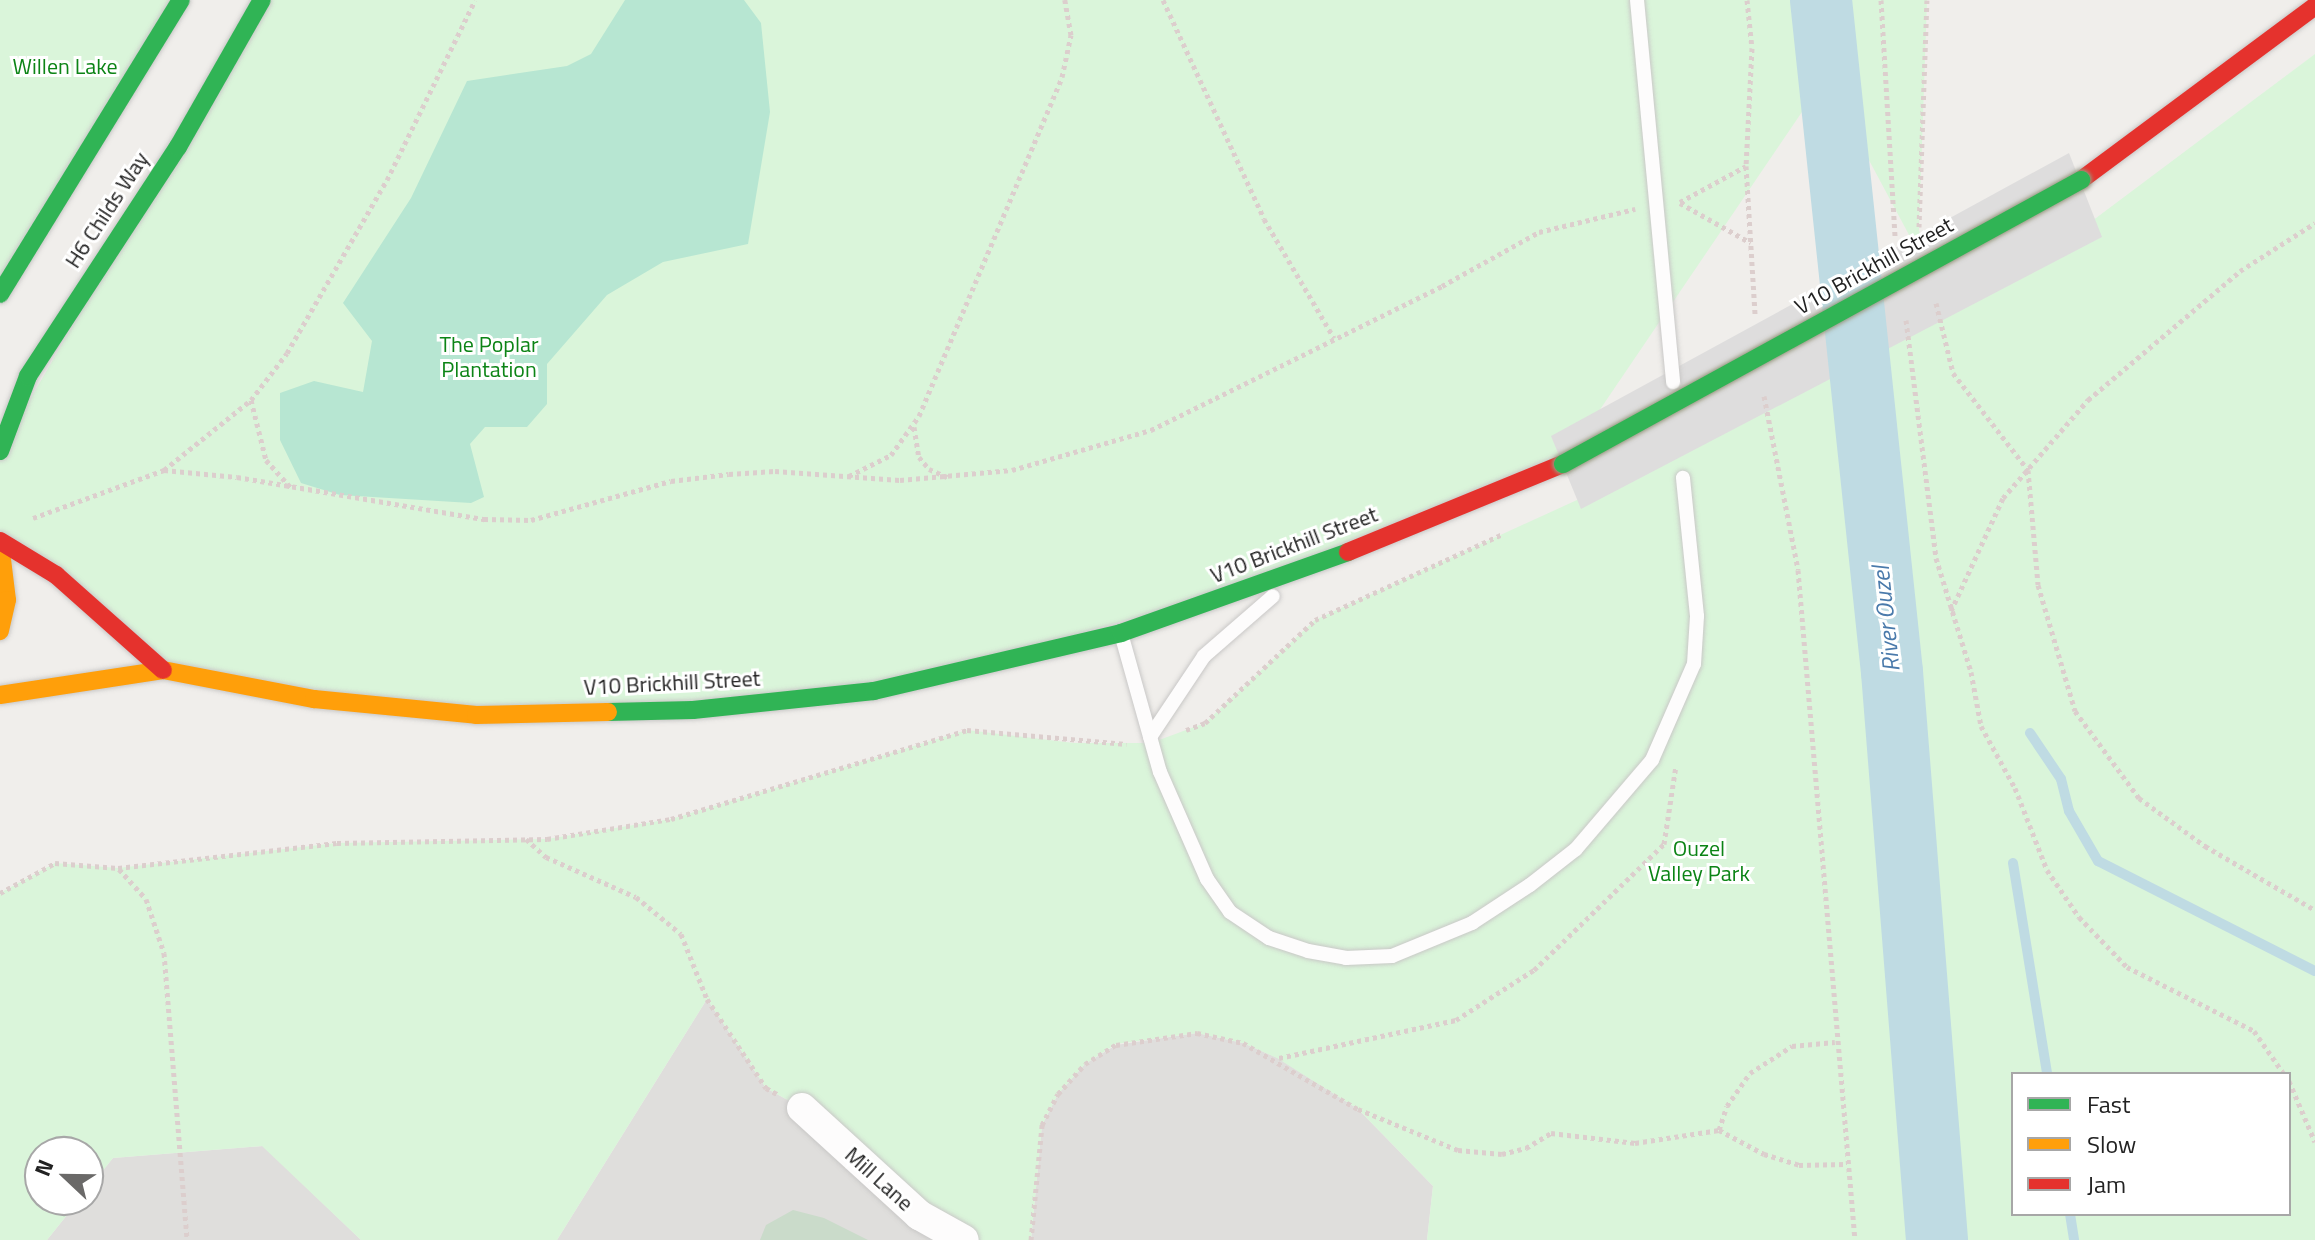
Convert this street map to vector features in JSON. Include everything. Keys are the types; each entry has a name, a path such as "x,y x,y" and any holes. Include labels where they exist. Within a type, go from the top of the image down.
{"street":[{"name":"H6 Childs Way","path":"0,294 181,0"},
{"name":"H6 Childs Way","path":"0,451 28,376 178,147 262,0"},
{"name":"V10 Brickhill Street","path":"0,695 163,670 314,699 476,715 693,710 874,691 1121,633 1304,570 1563,464 2081,180 2315,6"},
{"path":"0,542 7,600 0,631"},
{"path":"0,542 56,575 163,670"},
{"name":"Mill Lane","path":"802,1108 919,1215 964,1240"}],"lane":[{"path":"1637,0 1673,382"},
{"path":"1121,633 1150,740 1207,879 1230,912 1269,938 1308,951 1346,958 1392,956 1472,923 1576,849 1652,760 1676,714 1694,664 1697,616 1683,478"},
{"path":"1150,740 1204,656 1304,570"}],"path":[{"path":"30,519 164,470 206,442 251,400 287,353 387,180 475,0"},
{"path":"846,477 891,455 914,426 1062,77 1071,35 1065,0"},
{"path":"1163,0 1264,219 1334,338"},
{"path":"1747,0 1752,48 1746,166 1755,328"},
{"path":"1881,0 1896,247"},
{"path":"1919,230 1927,0"},
{"path":"164,470 237,477 292,490 484,519 531,520 671,481 775,471 846,477 951,479 1012,470 1151,430 1539,232 1654,205 1679,203 1746,166"},
{"path":"1679,203 1751,243"},
{"path":"1950,612 2003,498 2088,400 2240,271 2315,223"},
{"path":"1933,287 1953,373 2028,470 2038,585 2075,711 2139,798 2205,846 2315,910"},
{"path":"1904,306 1934,542 1950,612 1992,754 2015,788 2047,870 2079,917 2127,967 2254,1031 2283,1072"},
{"path":"1763,385 1798,570 1845,1164 1855,1240"},
{"path":"251,400 266,460 292,490"},
{"path":"914,426 919,457 929,469 951,479"},
{"path":"0,893 55,863 118,868 337,843 526,839 671,819 967,730 1074,743 1150,740 1205,723 1315,620 1508,531"},
{"path":"1278,1058 1456,1020 1534,970 1664,844 1677,781 1676,714"},
{"path":"526,839 546,857 636,897 681,934 707,999 766,1088 802,1108"},
{"path":"118,868 146,899 164,953 187,1240"},
{"path":"1031,1240 1042,1125 1058,1094 1085,1064 1116,1045 1197,1033 1243,1043 1278,1058 1358,1109 1458,1150 1502,1154 1526,1148 1551,1133 1635,1143 1719,1130 1764,1154 1799,1165 1845,1164"},
{"path":"1719,1130 1750,1073 1792,1046 1835,1042"},
{"path":"2291,1086 2315,1142"}],"shaded area":[{"path":"707,999 766,1088 802,1108 964,1240 557,1240"},
{"path":"1197,1033 1243,1043 1278,1058 1358,1109 1433,1186 1427,1240 1031,1240 1042,1125 1058,1094 1085,1064 1116,1045"},
{"path":"263,1146 361,1240 47,1240 66,1216 104,1216 104,1169 113,1158"}],"green space":[{"name":"Willen Lake","path":"0,0 181,0 0,294"},
{"name":"The Poplar Plantation","path":"262,0 1927,0 1919,230 1930,274 1825,78 1563,464 1304,570 874,691 476,715 163,670 0,541 0,451"},
{"path":"625,0 744,0 761,23 770,112 748,244 663,262 607,295 547,364 547,404 527,427 485,427 470,444 484,497 471,503 340,495 301,483 280,440 280,393 314,381 363,392 372,341 343,303 411,198 467,81 567,66 591,54"},
{"name":"Ouzel Valley Park","path":"2315,54 2315,1240 1427,1240 1433,1186 1358,1109 1277,1058 1243,1043 1197,1033 1116,1044 1085,1064 1058,1094 1042,1125 1031,1240 964,1240 802,1108 766,1088 707,999 557,1240 361,1240 262,1146 113,1158 104,1169 104,1136 24,1136 24,1216 66,1216 47,1240 0,1240 0,893 55,863 118,868 337,843 547,839 671,819 967,730 1074,743 1151,743 1205,723 1315,620 1577,500 2096,218"},
{"path":"793,1210 824,1218 868,1240 760,1240 766,1225"}],"pier":[{"path":"2069,153 2102,237 1581,509 1551,436"}],"waterway":[{"name":"River Ouzel","path":"1821,0 1892,672 1937,1240"},
{"path":"2030,733 2061,779 2069,811 2098,861 2315,971"},
{"path":"2013,863 2047,1072"},
{"path":"2070,1216 2074,1240"}],"traffic: fast":[{"path":"0,294 181,0"},
{"path":"0,451 28,376 178,147 262,0"},
{"path":"1563,464 2081,180"},
{"path":"608,712 693,710 874,691 1121,633 1348,552"}],"traffic: slow":[{"path":"0,543 7,600 0,631"},
{"path":"0,695 163,670 314,699 476,715 608,712"}],"traffic: jam":[{"path":"2081,180 2315,6"},
{"path":"1348,552 1563,464"},
{"path":"0,541 56,575 163,670"}]}
